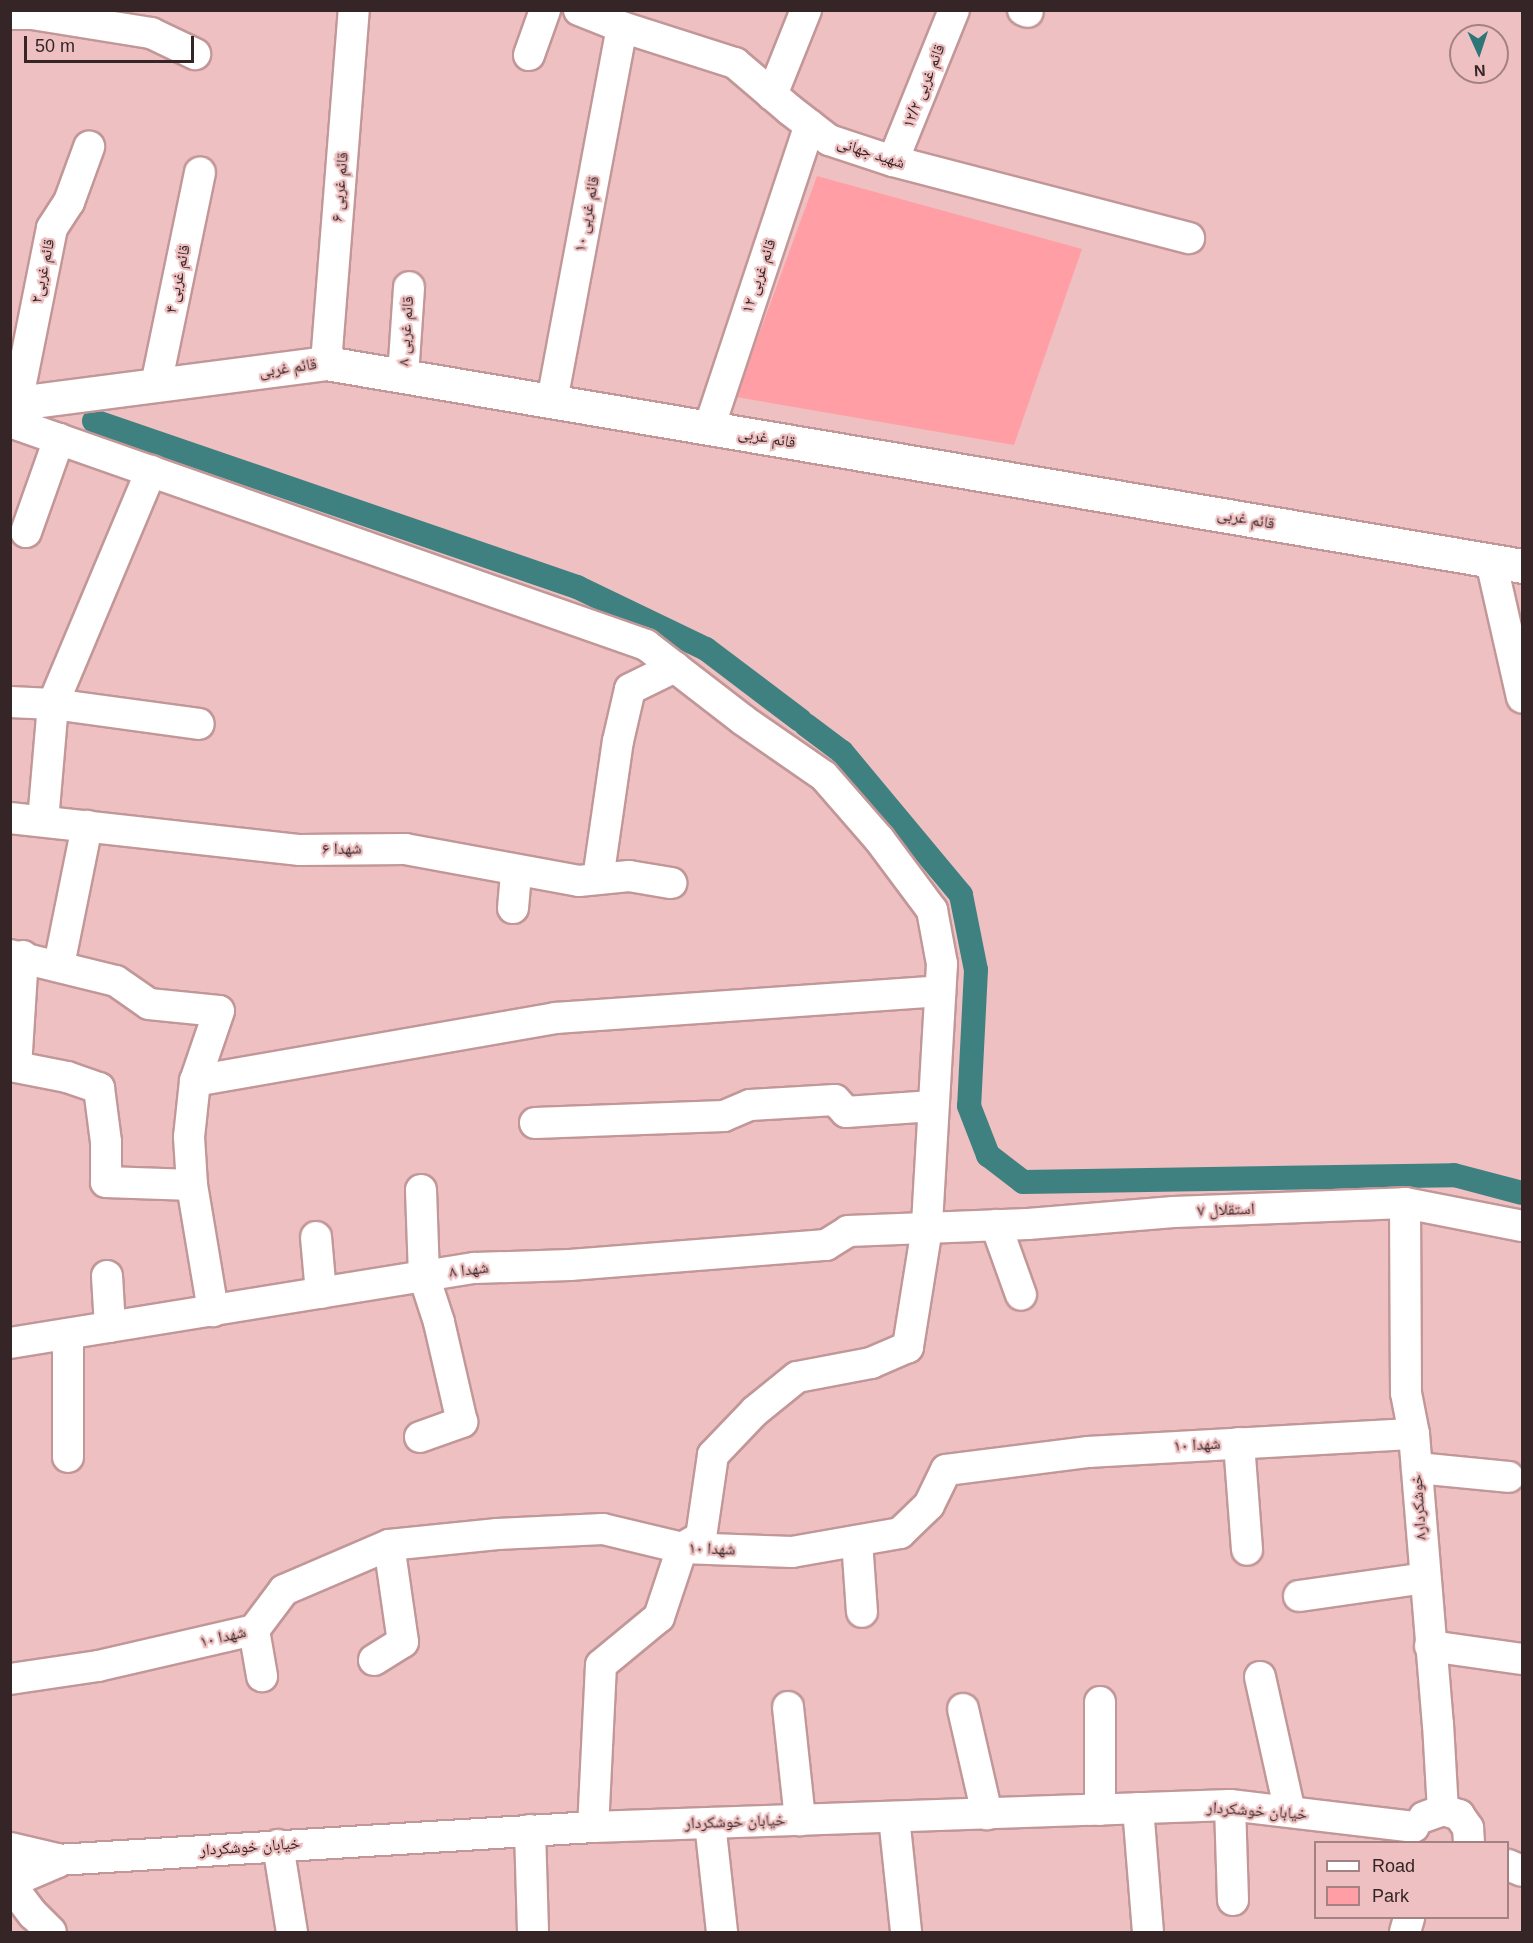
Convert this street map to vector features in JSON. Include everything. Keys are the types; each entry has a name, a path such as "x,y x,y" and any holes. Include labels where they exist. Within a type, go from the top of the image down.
{"main road":[{"name":"قائم غربی","path":"13,410 156,385 326,363 1522,566"},
{"path":"10,1849 57,1860"},
{"path":"10,1882 57,1860"}],"street":[{"name":"قائم غربی ۶","path":"326,363 354,10"},
{"path":"529,55 545,10"},
{"path":"772,95 806,10"},
{"name":"قائم غربی ۱۲/۲","path":"893,161 954,10"},
{"name":"شهید جهانی","path":"589,12 622,27 735,63 830,140 893,161 1189,238"},
{"path":"10,14 32,14 151,33 195,54"},
{"name":"قائم غربی ۱۰","path":"552,401 622,27"},
{"name":"قائم غربی ۱۲","path":"709,428 810,125"},
{"name":"۲قائم غربی","path":"13,410 17,366 52,228 69,202 89,147"},
{"name":"قائم غربی ۴","path":"156,385 200,172"},
{"name":"قائم غربی ۸","path":"403,376 409,287"},
{"path":"13,410 59,439 646,645 743,720 824,776 879,839 932,910 942,964 927,1228 908,1347 871,1363 797,1377 755,1411 713,1455 701,1537 682,1548 659,1617 601,1665 593,1827"},
{"path":"26,532 59,439"},
{"path":"43,821 53,704 151,471"},
{"path":"1491,561 1522,698"},
{"path":"598,879 618,741 630,689 675,667"},
{"path":"10,702 53,704 199,724"},
{"name":"شهدا ۶","path":"10,818 300,850 405,849 579,881 629,876 671,883"},
{"path":"59,965 87,826"},
{"path":"513,908 516,870"},
{"path":"192,1185 106,1182 106,1142 99,1088 67,1077 16,1067 17,956 116,981 149,1004 219,1011 195,1081 189,1137 192,1185 213,1311"},
{"path":"195,1081 556,1018 940,991"},
{"path":"535,1123 724,1116 750,1105 835,1100 846,1112 933,1106"},
{"path":"420,1437 462,1422 439,1322 424,1276 421,1190"},
{"name":"استقلال ۷","path":"927,1228 1173,1212 1405,1203 1522,1227"},
{"name":"خوشکردار۸","path":"1405,1203 1407,1393 1417,1468 1443,1810"},
{"path":"996,1225 1021,1295"},
{"name":"شهدا ۸","path":"10,1343 475,1268 570,1265 826,1245 848,1231 927,1228"},
{"path":"316,1237 321,1293"},
{"path":"106,1276 110,1327"},
{"path":"68,1334 68,1457"},
{"name":"شهدا ۱۰","path":"10,1679 98,1666 254,1630 284,1590 388,1545 497,1534 603,1529 682,1548 792,1552 900,1533 929,1505 946,1470 1089,1452 1414,1434"},
{"path":"1239,1443 1247,1550"},
{"path":"1417,1468 1509,1477"},
{"path":"857,1541 862,1611"},
{"path":"374,1660 403,1642 388,1545"},
{"path":"1299,1596 1425,1578"},
{"path":"254,1630 262,1676"},
{"path":"1430,1646 1522,1659"},
{"path":"1260,1677 1290,1812"},
{"path":"1100,1702 1100,1810"},
{"path":"788,1707 800,1820"},
{"path":"963,1709 987,1814"},
{"path":"1230,1805 1233,1900"},
{"name":"خیابان خوشکردار","path":"57,1860 593,1827 1230,1805 1290,1812 1414,1835"},
{"path":"1138,1808 1148,1932"},
{"path":"1414,1835 1426,1815 1443,1810 1451,1811 1465,1821 1470,1834 1469,1841"},
{"path":"894,1817 906,1932"},
{"path":"710,1823 722,1932"},
{"path":"530,1830 533,1932"},
{"path":"278,1845 292,1932"},
{"path":"10,1882 33,1914 51,1932"}],"green space":[{"path":"817,176 1082,249 1014,445 736,397"}],"waterway":[{"path":"94,421 577,587 706,649 800,720"},
{"path":"806,725 842,752 961,895 976,970 969,1106 988,1155 1023,1182 1454,1175 1522,1193"}]}
